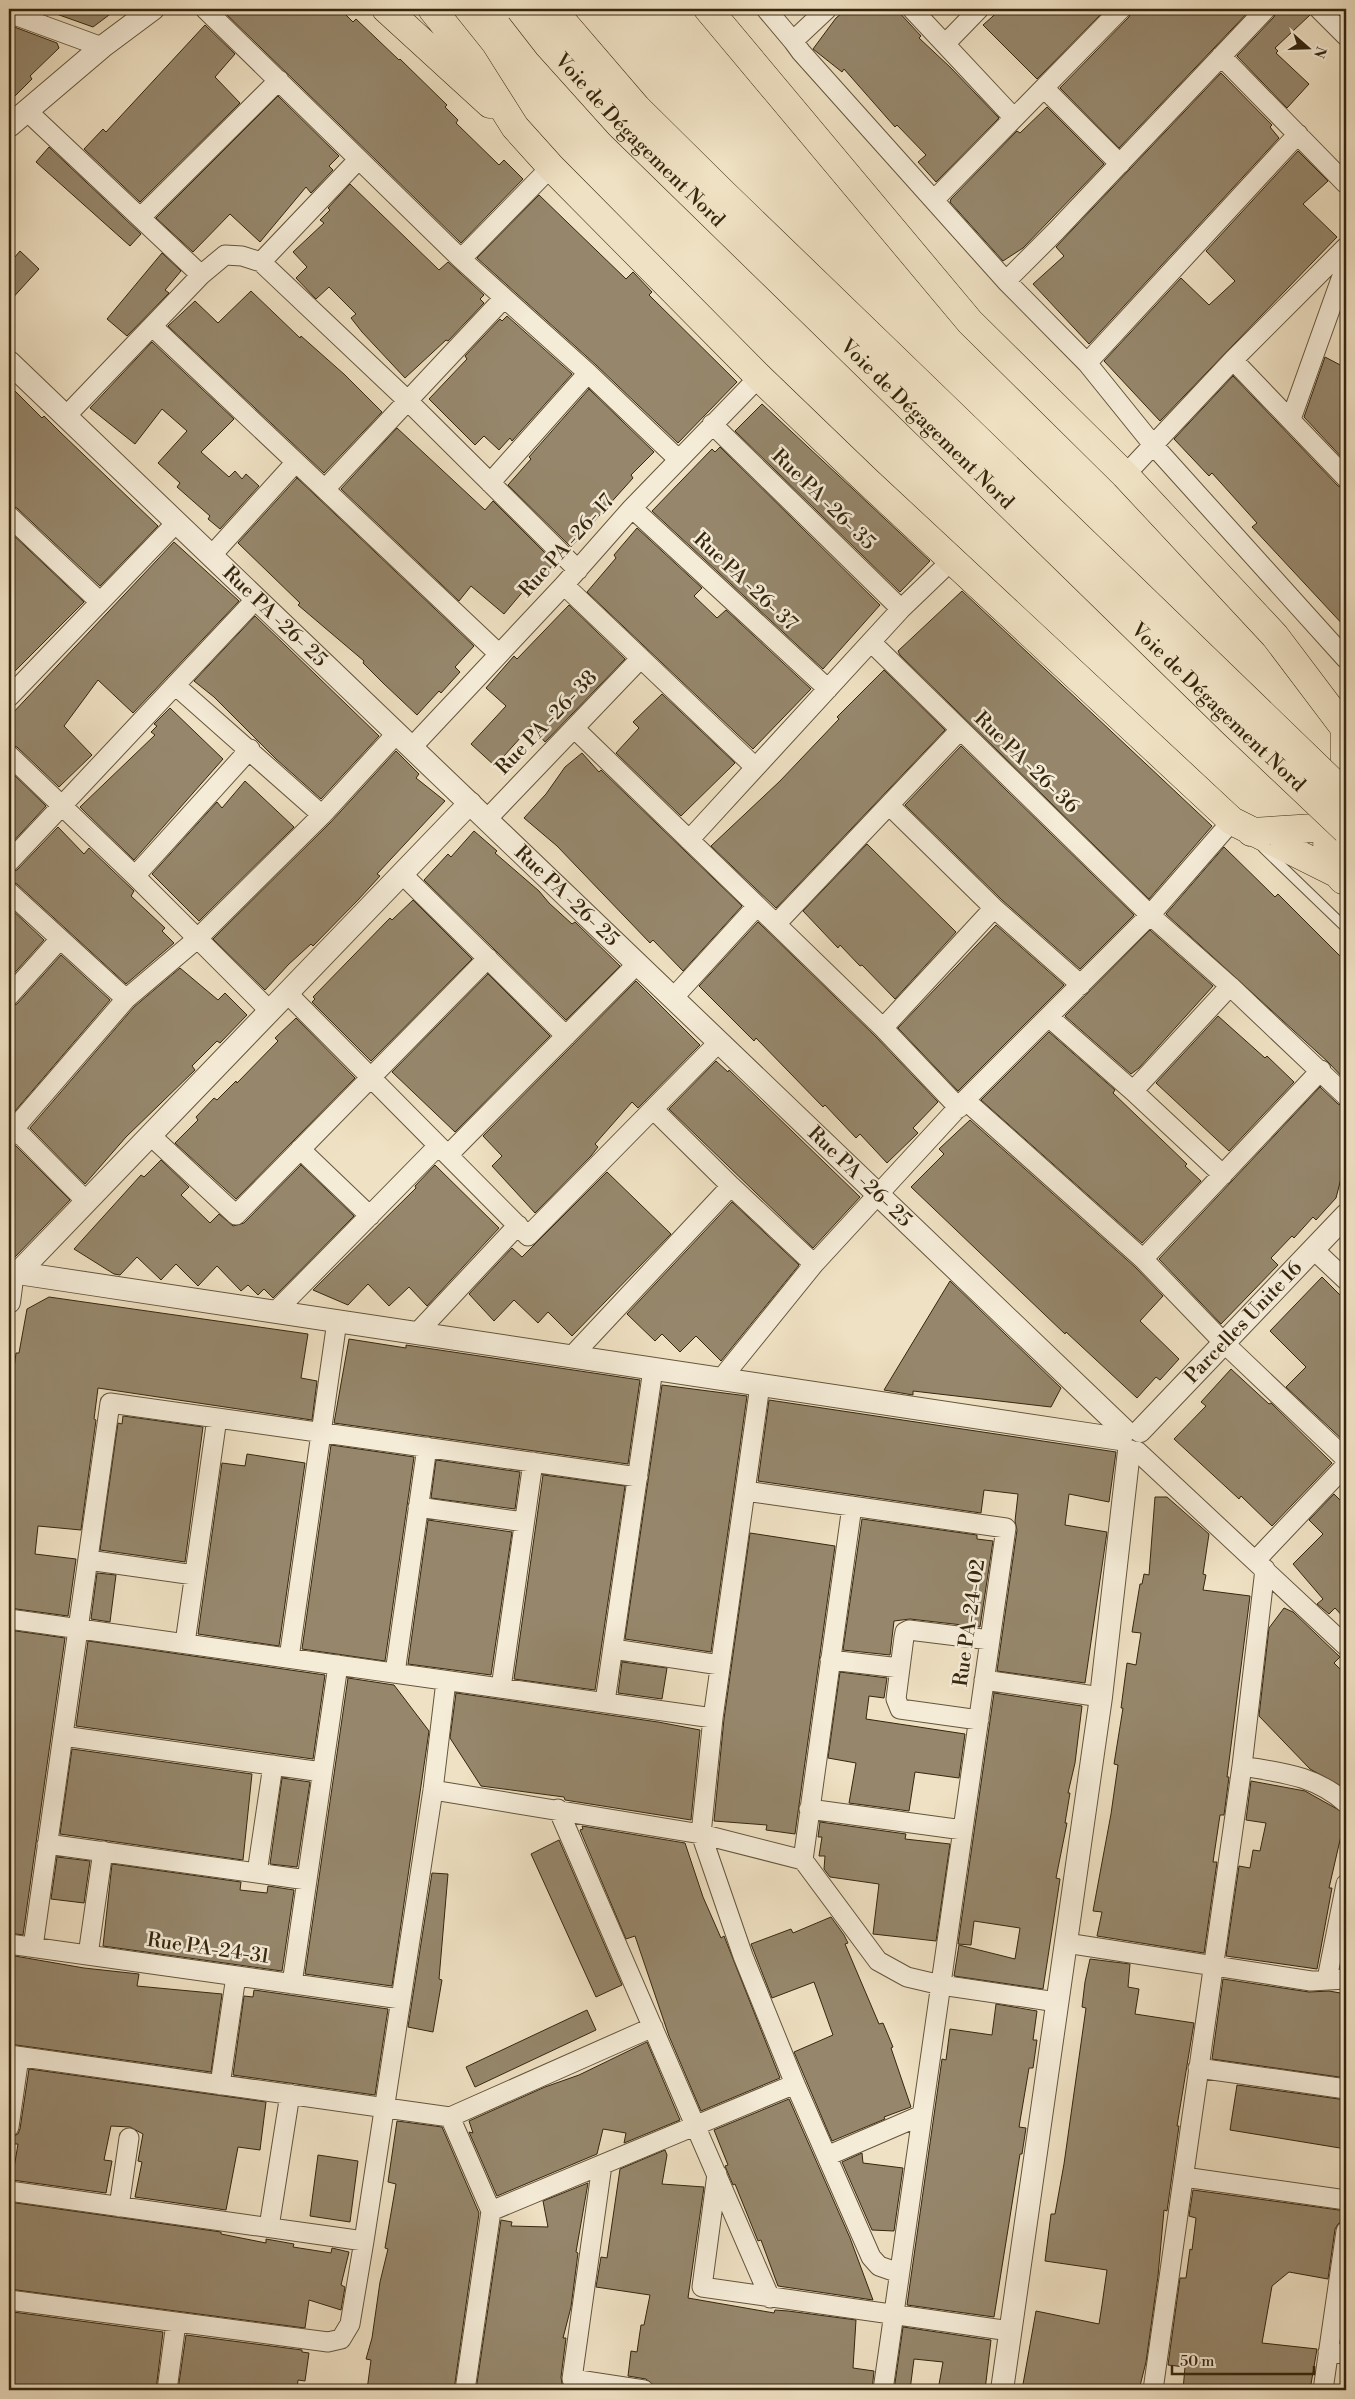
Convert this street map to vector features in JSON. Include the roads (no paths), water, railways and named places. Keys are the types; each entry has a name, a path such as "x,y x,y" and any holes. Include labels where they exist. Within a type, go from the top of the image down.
{"main road":[{"path":"386,9 515,127 551,167 759,377 951,561 1240,826 1341,878"},
{"path":"432,9 472,59 515,127"},
{"name":"Voie de Dégagement Nord","path":"520,9 548,45 626,130 1226,716 1343,813"},
{"name":"Voie de Dégagement Nord","path":"552,9 637,108 1343,813"},
{"path":"708,9 970,322 1124,475 1275,636 1346,729 1343,813 1327,851 1341,878"},
{"path":"1240,826 1343,813"}],"street":[{"path":"9,126 102,47 153,9"},
{"path":"205,9 460,259 588,373 678,459"},
{"path":"766,9 835,92 1006,281 1087,363 1154,446 1346,659"},
{"path":"793,42 827,9"},
{"path":"912,9 1014,118"},
{"path":"945,44 979,9"},
{"path":"934,200 1121,9"},
{"path":"1006,281 1120,164 1266,9"},
{"path":"1323,13 1346,11"},
{"path":"9,13 102,47"},
{"path":"1323,13 1346,36"},
{"path":"1222,56 1346,184"},
{"path":"141,217 279,80"},
{"path":"1044,88 1120,164"},
{"path":"27,111 141,217 200,275"},
{"path":"1087,363 1298,134"},
{"path":"261,262 358,160"},
{"path":"460,259 551,167"},
{"path":"1124,475 1154,446 1233,360 1346,247"},
{"path":"66,416 153,327 200,275 225,255 242,256 261,262 408,401 578,570"},
{"path":"1291,419 1346,265"},
{"path":"325,489 504,298"},
{"path":"153,327 499,654"},
{"path":"1233,360 1346,478"},
{"name":"Rue PA -26- 25","path":"9,362 878,1195 1130,1441"},
{"path":"490,483 588,373"},
{"name":"Rue PA -26- 17","path":"11,1130 126,999 197,940 322,815 349,782 404,740 499,654 578,570 632,508 759,377"},
{"name":"Rue PA -26- 35","path":"712,424 902,609"},
{"path":"212,556 296,462"},
{"name":"Rue PA -26- 37","path":"632,508 828,689"},
{"path":"9,516 100,602"},
{"path":"9,697 177,522"},
{"path":"689,840 871,642 951,561"},
{"path":"564,585 756,767"},
{"path":"9,862 256,599"},
{"name":"Rue PA -26- 36","path":"871,642 1150,915 1321,1070 1346,1096"},
{"name":"Rue PA -26- 38","path":"487,819 640,658"},
{"path":"176,685 322,815"},
{"path":"574,728 962,1104 1143,1259 1224,1343 1346,1459"},
{"path":"776,924 960,730"},
{"path":"135,876 250,749"},
{"path":"9,755 135,876 270,1011"},
{"path":"9,1302 13,1276 470,803"},
{"path":"889,805 994,908 1080,985"},
{"path":"722,1379 814,1264 962,1104 1240,826"},
{"path":"402,874 566,1036"},
{"path":"9,892 126,999"},
{"path":"673,998 757,906"},
{"path":"883,1028 994,908"},
{"path":"9,996 60,939"},
{"path":"150,1135 236,1215 488,958"},
{"path":"275,1312 370,1216 566,1036 637,964"},
{"path":"1133,1091 1230,986"},
{"path":"287,993 528,1236 719,1042"},
{"path":"1048,1017 1133,1091 1223,1175"},
{"path":"1143,1259 1321,1070"},
{"path":"653,1109 814,1264"},
{"path":"11,1130 22,1137 86,1201"},
{"path":"300,1149 370,1216"},
{"path":"572,1356 732,1186"},
{"name":"Parcelles Unite 16","path":"1130,1441 1346,1214"},
{"path":"417,1333 518,1226"},
{"path":"1313,1250 1346,1280"},
{"path":"13,1276 337,1321 1130,1441 1346,1646"},
{"path":"289,1658 337,1321"},
{"path":"606,1702 653,1369"},
{"path":"760,1385 712,1718 702,1834 743,1956 795,2084 871,2257 879,2266 899,2273"},
{"path":"32,1947 110,1403 638,1477"},
{"path":"185,1644 217,1418"},
{"path":"1002,2390 1101,1697 1130,1441"},
{"path":"395,1673 427,1447"},
{"path":"501,1688 533,1462"},
{"path":"1152,2390 1242,1766 1260,1565 1343,1476"},
{"name":"Rue PA-24-02","path":"745,1491 1006,1528 883,2390"},
{"path":"804,1860 809,1809 852,1506"},
{"path":"418,1507 524,1522"},
{"path":"88,1560 194,1575"},
{"path":"9,1619 712,1718"},
{"path":"978,1720 900,1708 896,1699 904,1636 905,1632 909,1630 990,1640"},
{"path":"613,1649 720,1664"},
{"path":"830,1660 900,1668"},
{"path":"292,1984 338,1665"},
{"path":"984,1680 1101,1697"},
{"path":"9,2300 328,2342 341,2339 350,2324 364,2241 433,1790 446,1681"},
{"path":"63,1736 322,1772"},
{"path":"257,1873 272,1766"},
{"path":"1242,1766 1299,1776 1318,1783 1346,1803"},
{"path":"433,1790 702,1834 804,1860 878,1961 907,1977 940,1985 1058,2002"},
{"path":"558,1809 770,2298"},
{"path":"809,1809 963,1830"},
{"path":"47,1844 307,1880"},
{"path":"88,1955 103,1851"},
{"path":"1327,1979 1346,1884"},
{"path":"1066,1943 1311,1981 1346,1979"},
{"name":"Rue PA-24-31","path":"9,1944 401,1999"},
{"path":"220,2085 236,1976"},
{"path":"9,2127 14,2056 450,2117 653,2026"},
{"path":"1198,2068 1346,2089"},
{"path":"491,2211 795,2084"},
{"path":"269,2228 290,2094"},
{"path":"827,2156 922,2115"},
{"path":"450,2117 491,2211 465,2390"},
{"path":"119,2206 129,2138"},
{"path":"602,2165 572,2379 644,2390"},
{"path":"717,2174 702,2287 1010,2331"},
{"path":"1184,2177 1346,2200"},
{"path":"9,2191 364,2241"},
{"path":"1323,2390 1337,2353 1346,2230"},
{"path":"167,2390 176,2323"}],"lane":[{"path":"1240,826 1346,928"}]}
